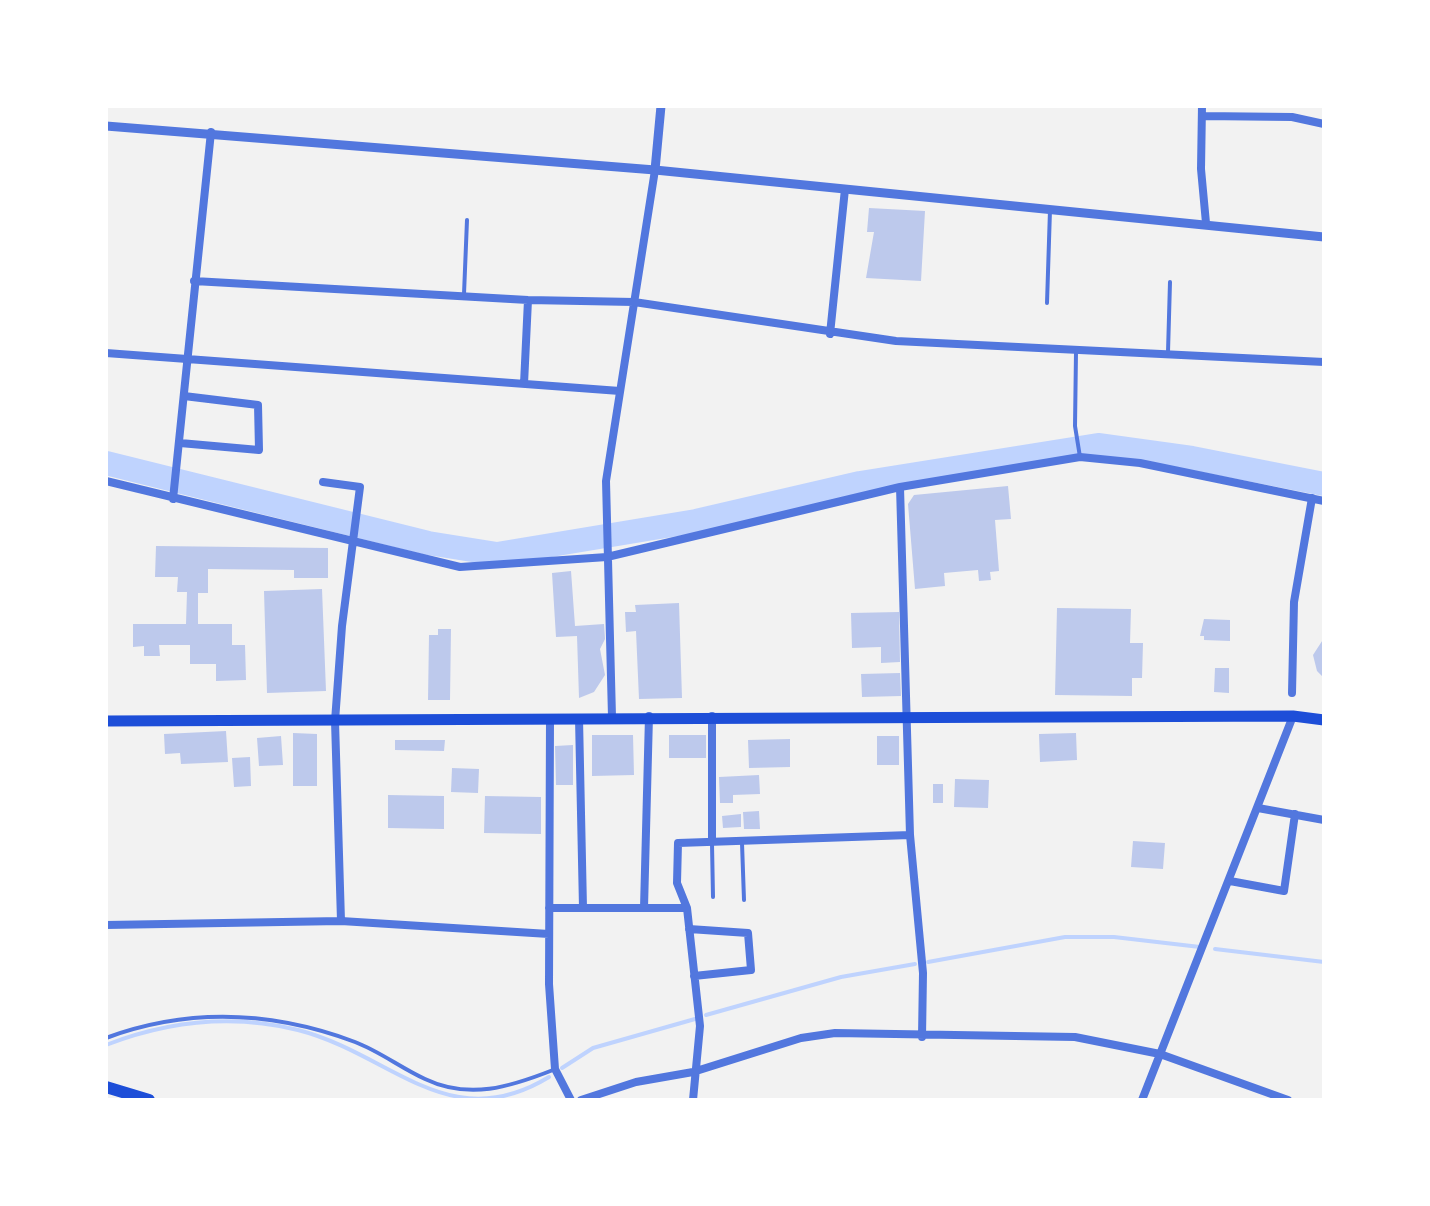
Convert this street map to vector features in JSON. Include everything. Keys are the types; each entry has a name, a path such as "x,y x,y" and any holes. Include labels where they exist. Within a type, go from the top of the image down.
{"highway":[{"path":"106,1087 149,1100"}],"main road":[{"path":"106,721 649,716 1293,716 1324,720"}],"street":[{"path":"612,717 605,519 609,451 655,170 661,106"},
{"path":"1202,106 1201,169 1206,223"},
{"path":"1292,117 1296,106"},
{"path":"1202,116 1292,117 1324,124"},
{"path":"106,126 211,132 655,170 1324,237"},
{"path":"173,499 211,132"},
{"path":"830,334 845,189"},
{"path":"194,281 464,297 634,302 830,334 1076,351 1324,362"},
{"path":"524,384 528,300"},
{"path":"106,353 620,391"},
{"path":"180,443 259,450 258,405 184,396"},
{"path":"106,481 460,567 607,552 900,487 1080,457 1140,463 1324,501"},
{"path":"323,482 360,487 335,721 341,921"},
{"path":"900,487 909,716 910,835 923,973 922,1037"},
{"path":"1292,693 1294,602 1312,498"},
{"path":"644,908 649,716"},
{"path":"712,716 712,842"},
{"path":"1142,1100 1293,716"},
{"path":"579,718 583,908"},
{"path":"550,719 549,934 555,1069 571,1100"},
{"path":"1258,808 1324,820"},
{"path":"1230,881 1284,891 1295,814"},
{"path":"693,1100 693,1072 700,1026 687,908 677,883 678,843 910,835"},
{"path":"549,908 687,908"},
{"path":"106,925 341,921 549,934"},
{"path":"689,929 748,933 751,970 694,976"},
{"path":"581,1100 636,1082 693,1072 801,1038 835,1033 922,1037 1075,1037 1160,1054 1288,1100"}],"lane":[{"path":"1047,303 1050,208"},
{"path":"464,297 467,220"},
{"path":"1168,354 1170,282"},
{"path":"1076,351 1075,426 1080,457"},
{"path":"742,841 744,900"},
{"path":"712,842 713,897"},
{"path":"106,1038 172,1019 253,1016 286,1021 359,1043 449,1089 481,1091 515,1086 555,1069"}],"building":[{"path":"869,208 925,211 921,281 866,278 874,232 867,232"},
{"path":"1008,486 1011,519 995,520 999,571 990,572 991,580 979,581 978,570 944,573 945,586 915,589 908,504 914,495"},
{"path":"156,546 328,548 328,578 294,578 294,570 208,569 208,593 198,593 198,624 232,624 232,645 245,645 246,680 216,681 216,664 190,664 190,645 159,645 160,656 144,656 144,646 133,647 133,624 186,624 187,592 177,592 178,577 155,577"},
{"path":"571,571 575,626 604,624 605,639 600,649 605,675 594,692 579,698 577,636 556,637 552,573"},
{"path":"322,589 326,691 267,693 264,591"},
{"path":"679,603 682,698 639,699 636,631 626,632 625,612 636,612 635,605"},
{"path":"1057,608 1131,609 1130,643 1143,643 1142,678 1132,678 1132,696 1055,695"},
{"path":"899,612 900,662 881,663 881,647 852,648 851,613"},
{"path":"1204,619 1230,620 1230,641 1204,640 1204,636 1200,636"},
{"path":"438,629 451,629 450,700 428,700 429,635 438,635"},
{"path":"1324,638 1324,678 1317,671 1313,655"},
{"path":"1215,668 1229,668 1229,693 1214,692"},
{"path":"900,673 901,696 862,697 861,674"},
{"path":"226,731 228,762 181,764 180,753 165,754 164,734"},
{"path":"293,733 317,734 317,786 293,786"},
{"path":"1076,733 1077,760 1040,762 1039,734"},
{"path":"592,735 633,735 634,775 592,776"},
{"path":"669,735 706,735 706,758 669,758"},
{"path":"281,736 283,765 259,766 257,738"},
{"path":"877,736 899,736 899,765 877,765"},
{"path":"790,739 790,767 749,768 748,740"},
{"path":"395,740 445,740 444,751 395,750"},
{"path":"573,745 573,785 556,785 555,746"},
{"path":"250,757 251,786 234,787 232,758"},
{"path":"452,768 479,769 478,793 451,792"},
{"path":"759,775 760,794 733,795 733,803 720,803 719,777"},
{"path":"955,779 989,780 988,808 954,807"},
{"path":"933,784 943,784 943,803 933,803"},
{"path":"388,795 444,796 444,829 388,828"},
{"path":"485,796 541,797 541,834 484,833"},
{"path":"759,811 760,829 744,829 743,812"},
{"path":"741,814 741,827 723,828 722,816"},
{"path":"1133,841 1165,843 1163,869 1131,867"}],"waterway":[{"path":"106,463 428,543 497,554 696,521 860,483 1098,445 1192,458 1324,484"},
{"path":"928,962 1065,937 1114,937 1200,947"},
{"path":"1215,949 1324,962"},
{"path":"706,1015 841,977 915,964"},
{"path":"562,1068 593,1048 695,1019"},
{"path":"106,1045 177,1025 249,1022 298,1030 332,1041 421,1085 450,1095 481,1099 513,1093 549,1077"}]}
